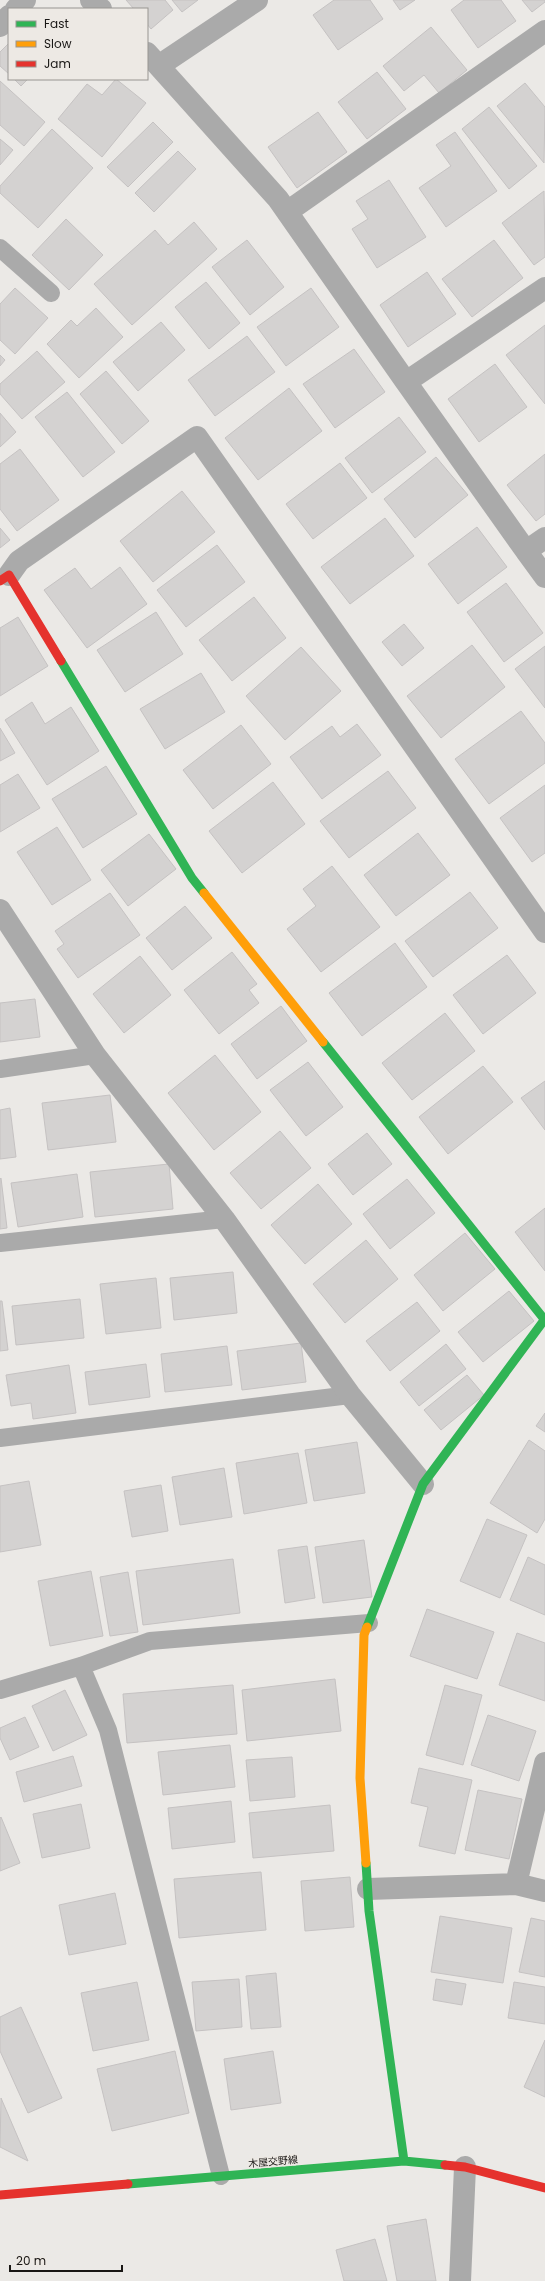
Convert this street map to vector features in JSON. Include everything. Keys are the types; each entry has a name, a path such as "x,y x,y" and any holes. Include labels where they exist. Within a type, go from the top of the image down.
{"street":[{"path":"17,8 25,0"},
{"path":"92,0 100,8"},
{"path":"257,0 153,59 278,199 545,577"},
{"path":"0,26 8,17"},
{"path":"287,212 545,31"},
{"path":"406,382 545,288"},
{"path":"404,2161 368,1889 360,1778 364,1635 423,1484 545,1319 192,878 4,578 19,561 197,437 545,932"},
{"path":"526,551 545,538"},
{"path":"0,910 95,1055 224,1219 350,1395 423,1484"},
{"path":"516,1884 545,1763"},
{"path":"368,1889 516,1884 545,1891"},
{"name":"木屋交野線","path":"0,2195 404,2161 465,2167 545,2188"},
{"path":"460,2281 465,2167"}],"lane":[{"path":"0,248 51,293"},
{"path":"0,1069 95,1055"},
{"path":"0,1243 224,1219"},
{"path":"0,1438 350,1395"},
{"path":"0,1690 81,1666 150,1641 369,1623"},
{"path":"81,1666 108,1730 222,2176"}],"building":[{"path":"126,0 165,0 173,10 151,29 148,25 148,8 133,8"},
{"path":"172,0 198,0 182,12"},
{"path":"334,0 370,0 383,19 338,50 313,15"},
{"path":"393,0 415,0 400,10"},
{"path":"464,0 501,0 516,21 478,48 451,10"},
{"path":"522,0 545,0 545,2 532,12"},
{"path":"431,27 467,70 439,93 424,75 404,91 383,66"},
{"path":"8,44 8,73 0,66 0,52"},
{"path":"377,72 406,109 367,139 338,102"},
{"path":"15,80 27,80 21,86"},
{"path":"115,80 117,80 146,103 102,157 58,119 87,84 102,95"},
{"path":"0,81 45,122 24,146 0,125"},
{"path":"525,83 545,107 544,163 497,106"},
{"path":"489,107 537,166 509,189 462,129"},
{"path":"318,112 347,152 297,188 268,147"},
{"path":"153,122 173,142 128,187 107,167"},
{"path":"52,129 93,168 38,228 0,193 0,186"},
{"path":"455,132 497,191 446,227 419,188 451,166 436,145"},
{"path":"0,139 13,150 0,165"},
{"path":"178,151 196,169 154,212 135,193"},
{"path":"389,180 426,237 377,268 352,229 368,219 356,201"},
{"path":"544,191 545,257 534,265 502,223"},
{"path":"66,219 103,255 69,290 32,255"},
{"path":"194,222 217,249 132,325 94,284 155,230 168,245"},
{"path":"247,240 284,287 250,315 212,267"},
{"path":"494,240 523,278 472,317 442,279"},
{"path":"427,272 456,314 408,347 380,305"},
{"path":"206,282 240,323 209,349 175,307"},
{"path":"15,288 48,318 15,354 0,340 0,304"},
{"path":"311,288 339,327 286,366 257,327"},
{"path":"96,308 123,337 79,378 47,344 71,320 77,326"},
{"path":"161,322 185,350 138,391 113,362"},
{"path":"545,325 545,404 506,355"},
{"path":"247,336 275,372 215,416 188,380"},
{"path":"354,349 385,392 335,428 303,384"},
{"path":"37,351 65,382 22,419 0,394 0,384"},
{"path":"0,355 5,360 0,366"},
{"path":"495,364 527,407 479,442 448,399"},
{"path":"106,371 149,421 122,444 80,394"},
{"path":"289,388 322,431 258,480 225,438"},
{"path":"67,392 115,452 83,477 35,417"},
{"path":"0,413 16,432 0,447"},
{"path":"399,417 426,452 372,493 345,458"},
{"path":"20,449 59,500 17,531 0,509 0,464"},
{"path":"545,454 545,514 536,521 507,485"},
{"path":"436,457 468,495 415,538 384,499"},
{"path":"340,463 367,498 313,539 286,504"},
{"path":"182,491 215,532 153,582 120,541"},
{"path":"385,518 414,556 350,604 321,567"},
{"path":"477,527 507,567 458,604 428,564"},
{"path":"0,528 10,540 0,548"},
{"path":"217,545 245,582 186,627 157,590"},
{"path":"120,567 147,604 87,648 44,590 75,568 91,589"},
{"path":"506,583 543,633 504,662 467,612"},
{"path":"254,597 286,638 232,681 199,640"},
{"path":"156,612 183,654 125,692 97,650"},
{"path":"18,617 48,666 0,696 0,628"},
{"path":"404,624 424,648 402,666 382,642"},
{"path":"472,645 505,687 441,738 407,696"},
{"path":"545,646 545,708 515,669"},
{"path":"301,647 341,691 285,740 246,696"},
{"path":"201,673 225,712 165,749 140,709"},
{"path":"32,702 45,724 71,707 99,751 47,785 5,720"},
{"path":"521,711 545,743 545,763 489,804 455,759"},
{"path":"357,724 381,755 322,799 290,757 332,726 340,737"},
{"path":"241,725 271,764 213,809 183,770"},
{"path":"0,728 15,753 0,761"},
{"path":"106,766 137,814 83,848 52,799"},
{"path":"388,771 416,808 349,858 320,821"},
{"path":"18,774 40,808 0,832 0,785"},
{"path":"273,782 305,824 242,873 209,831"},
{"path":"545,785 545,853 532,862 500,818"},
{"path":"57,827 91,880 52,905 17,852"},
{"path":"418,833 450,875 396,916 364,875"},
{"path":"149,834 176,869 128,906 101,870"},
{"path":"332,866 380,927 321,972 287,929 316,906 303,889"},
{"path":"470,892 498,928 433,977 405,941"},
{"path":"110,893 140,935 78,978 57,949 64,944 55,931"},
{"path":"185,906 212,938 172,970 146,938"},
{"path":"395,943 427,987 362,1036 329,993"},
{"path":"232,952 257,984 249,990 259,1003 219,1034 184,990"},
{"path":"507,955 536,993 483,1034 453,995"},
{"path":"140,956 171,995 124,1033 93,994"},
{"path":"35,999 40,1037 0,1042 0,1003"},
{"path":"281,1006 307,1041 257,1079 231,1044"},
{"path":"445,1013 475,1051 412,1100 382,1063"},
{"path":"215,1055 261,1112 214,1150 168,1093"},
{"path":"308,1062 343,1107 306,1136 270,1090"},
{"path":"483,1066 513,1102 448,1154 419,1117"},
{"path":"545,1081 545,1130 521,1098"},
{"path":"110,1095 116,1142 48,1150 42,1103"},
{"path":"10,1108 16,1157 0,1159 0,1110"},
{"path":"280,1131 311,1168 261,1209 230,1173"},
{"path":"367,1133 392,1164 353,1195 328,1164"},
{"path":"169,1164 173,1209 95,1217 90,1172"},
{"path":"77,1174 83,1217 18,1227 11,1183"},
{"path":"1,1178 7,1228 0,1229 0,1179"},
{"path":"407,1179 435,1213 390,1249 363,1214"},
{"path":"318,1184 352,1224 305,1264 271,1225"},
{"path":"545,1208 545,1271 515,1232"},
{"path":"465,1233 495,1269 443,1311 414,1275"},
{"path":"366,1240 398,1279 345,1323 313,1284"},
{"path":"233,1272 237,1313 174,1320 170,1278"},
{"path":"156,1278 161,1328 106,1334 100,1284"},
{"path":"509,1291 534,1321 483,1362 458,1332"},
{"path":"80,1299 84,1338 16,1345 12,1306"},
{"path":"0,1301 2,1301 8,1350 0,1351"},
{"path":"417,1302 440,1331 390,1371 366,1341"},
{"path":"301,1343 306,1382 242,1390 237,1351"},
{"path":"446,1344 466,1369 419,1406 400,1382"},
{"path":"227,1346 232,1385 165,1392 161,1354"},
{"path":"146,1364 150,1397 89,1405 85,1372"},
{"path":"69,1365 76,1413 33,1419 31,1403 11,1406 6,1375"},
{"path":"467,1375 484,1395 441,1430 424,1410"},
{"path":"545,1413 545,1432 536,1426"},
{"path":"529,1440 545,1451 545,1519 537,1533 490,1503"},
{"path":"357,1442 365,1493 314,1501 305,1450"},
{"path":"298,1453 307,1503 244,1514 236,1463"},
{"path":"224,1468 232,1517 180,1525 172,1477"},
{"path":"29,1481 41,1545 0,1552 0,1486"},
{"path":"161,1485 168,1531 132,1537 124,1491"},
{"path":"487,1519 527,1535 500,1598 460,1581"},
{"path":"364,1540 372,1597 323,1603 315,1547"},
{"path":"307,1546 315,1598 285,1603 278,1550"},
{"path":"528,1557 545,1565 545,1615 510,1600"},
{"path":"233,1559 240,1613 143,1625 136,1571"},
{"path":"91,1571 103,1636 50,1646 38,1581"},
{"path":"128,1572 138,1632 110,1636 100,1577"},
{"path":"427,1609 494,1632 477,1679 410,1656"},
{"path":"517,1633 545,1643 545,1701 499,1685"},
{"path":"335,1679 341,1731 247,1741 242,1690"},
{"path":"233,1685 237,1734 127,1743 123,1694"},
{"path":"445,1685 482,1695 463,1765 426,1755"},
{"path":"65,1690 87,1735 53,1751 32,1706"},
{"path":"488,1715 536,1731 519,1781 471,1765"},
{"path":"25,1717 39,1747 10,1760 0,1738 0,1728"},
{"path":"230,1745 235,1787 163,1795 158,1752"},
{"path":"73,1756 82,1786 24,1802 16,1772"},
{"path":"292,1757 295,1797 250,1801 246,1760"},
{"path":"419,1768 472,1780 455,1854 419,1846 428,1807 411,1803"},
{"path":"478,1790 522,1799 509,1859 465,1850"},
{"path":"231,1801 235,1842 172,1849 168,1808"},
{"path":"81,1804 90,1848 42,1858 33,1814"},
{"path":"330,1805 334,1851 253,1858 249,1813"},
{"path":"1,1817 20,1863 0,1871 0,1818"},
{"path":"261,1872 266,1930 179,1938 174,1879"},
{"path":"350,1877 354,1927 305,1931 301,1881"},
{"path":"115,1893 126,1944 69,1955 59,1905"},
{"path":"440,1916 512,1928 503,1983 431,1972"},
{"path":"531,1918 545,1921 545,1977 519,1972"},
{"path":"276,1973 281,2027 251,2029 246,1976"},
{"path":"239,1979 242,2027 196,2031 192,1982"},
{"path":"436,1979 466,1984 462,2005 433,2000"},
{"path":"137,1982 149,2040 93,2051 81,1993"},
{"path":"514,1982 545,1987 545,2024 508,2018"},
{"path":"21,2007 62,2098 28,2113 0,2051 0,2017"},
{"path":"545,2040 545,2097 524,2087"},
{"path":"175,2051 189,2113 112,2131 97,2069"},
{"path":"273,2051 281,2103 231,2110 224,2059"},
{"path":"1,2098 28,2161 0,2147"},
{"path":"426,2219 436,2281 397,2281 387,2226"},
{"path":"375,2239 387,2281 344,2281 336,2250"}],"traffic: fast":[{"path":"61,661 192,878 204,893"},
{"path":"323,1042 544,1319"},
{"path":"367,1627 423,1484 545,1319"},
{"path":"366,1863 369,1911 404,2161"},
{"path":"128,2184 404,2161 445,2165"}],"traffic: slow":[{"path":"204,893 323,1042"},
{"path":"366,1863 360,1778 364,1635 367,1627"}],"traffic: jam":[{"path":"0,581 9,575 61,661"},
{"path":"445,2165 465,2167 545,2188"},
{"path":"0,2195 128,2184"}]}
